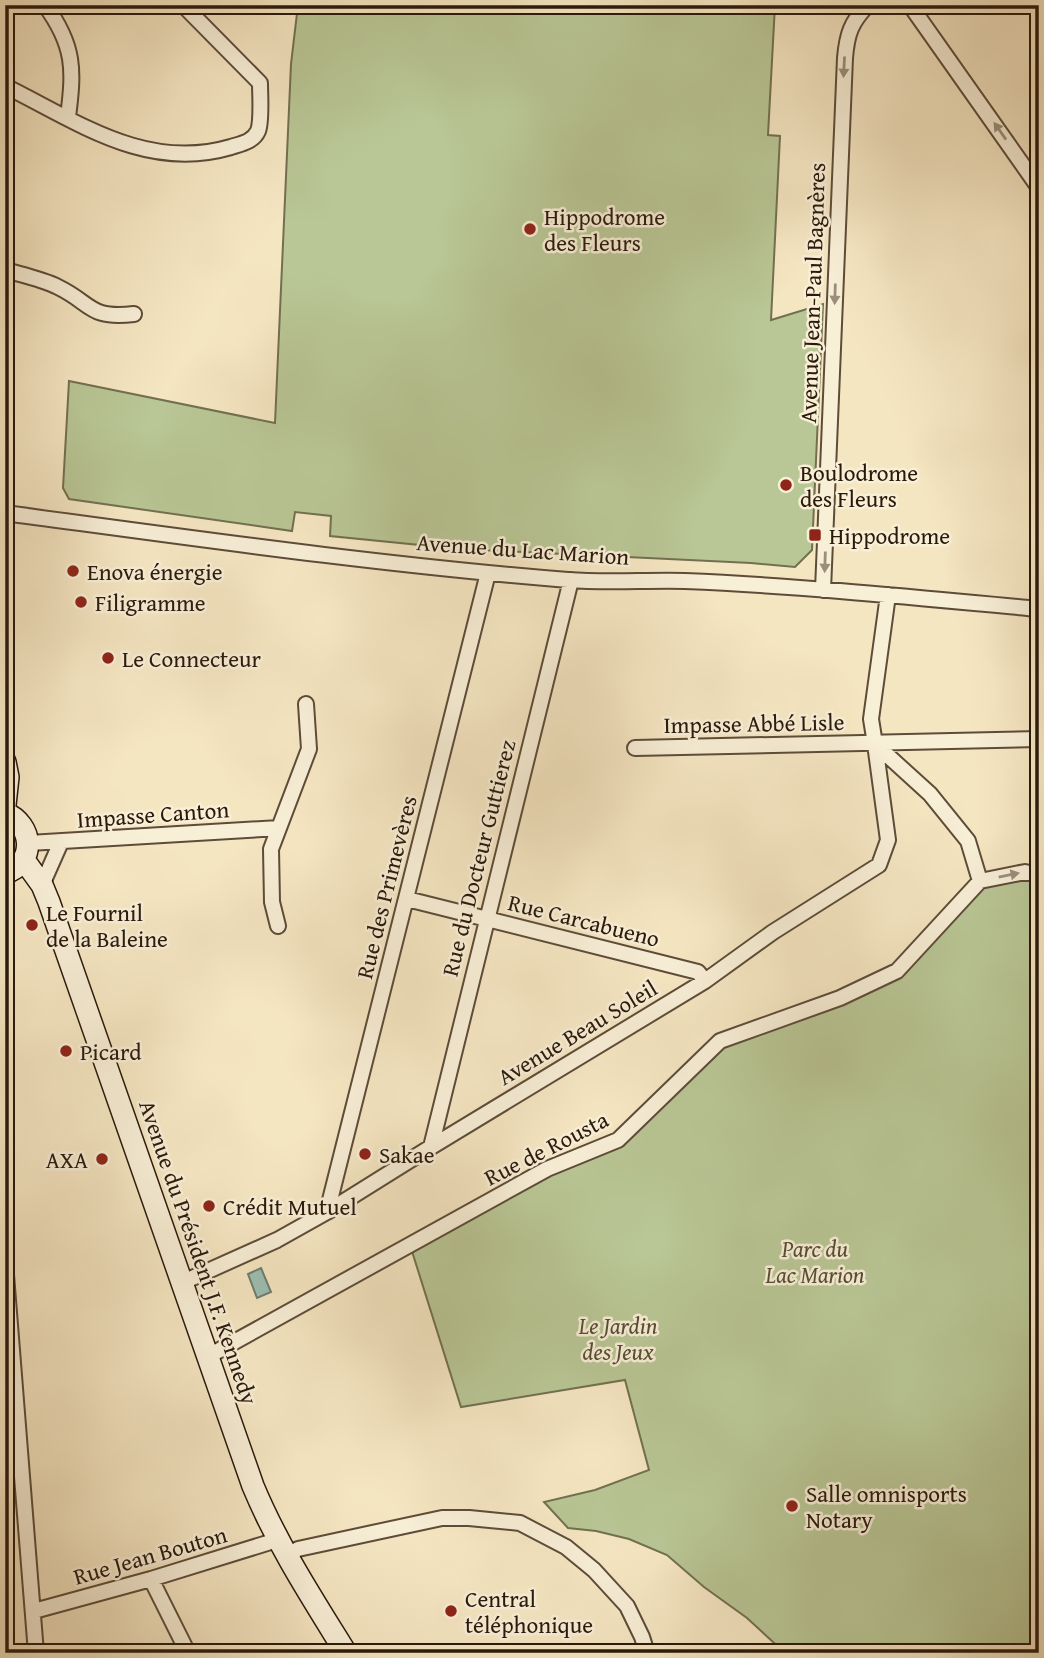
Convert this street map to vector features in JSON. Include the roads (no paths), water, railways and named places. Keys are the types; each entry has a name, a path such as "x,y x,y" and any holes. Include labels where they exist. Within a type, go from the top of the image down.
{"street":[{"path":"45,5 62,32 71,55 73,78 68,117"},
{"path":"5,86 113,141 174,154 201,153 250,141 258,131 260,83 183,5"},
{"name":"Avenue Jean-Paul Bagnères","path":"823,590 845,58 854,19 868,5"},
{"path":"910,5 1039,187"},
{"path":"5,270 59,287 97,313 117,316 134,314"},
{"name":"Avenue du Lac Marion","path":"5,513 355,559 488,573 571,580 684,581 823,590 1039,609"},
{"name":"Rue des Primevères","path":"327,1212 488,573"},
{"name":"Rue du Docteur Guttierez","path":"431,1147 571,580"},
{"name":"Avenue Beau Soleil","path":"181,1283 277,1240 327,1212 705,981 773,932 879,865 888,840 871,719 888,595"},
{"path":"278,926 272,902 271,849 309,749 306,704"},
{"name":"Impasse Abbé Lisle","path":"635,748 1039,739"},
{"path":"874,744 930,794 968,841 980,881 1025,872 1039,875"},
{"path":"5,762 8,777 5,805"},
{"name":"Avenue du Président J.F. Kennedy","path":"5,813 21,823 27,832 26,851 42,885 253,1486 282,1548 346,1653"},
{"name":"Impasse Canton","path":"26,851 61,842 279,828"},
{"path":"42,885 61,842"},
{"path":"5,873 18,867 26,851"},
{"name":"Rue de Rousta","path":"207,1357 547,1169 618,1140 720,1041 840,999 898,971 980,881"},
{"name":"Rue Carcabueno","path":"407,899 698,972 705,981"},
{"path":"5,1262 9,1372 36,1653"},
{"name":"Rue Jean Bouton","path":"34,1611 151,1578 282,1548 298,1549 442,1518 469,1518 520,1523 566,1548 594,1570 627,1606 647,1653"},
{"path":"151,1578 188,1653"}],"water":[{"path":"261,1268 271,1292 257,1298 248,1274"}],"place":[{"name":"Hippodrome des Fleurs","path":"530,229"},
{"name":"Boulodrome des Fleurs","path":"786,485"},
{"name":"Hippodrome","path":"815,535"},
{"name":"Enova énergie","path":"73,571"},
{"name":"Filigramme","path":"81,602"},
{"name":"Le Connecteur","path":"108,658"},
{"name":"Le Fournil de la Baleine","path":"32,925"},
{"name":"Picard","path":"66,1051"},
{"name":"Sakae","path":"365,1154"},
{"name":"AXA","path":"102,1159"},
{"name":"Crédit Mutuel","path":"209,1206"},
{"name":"Salle omnisports Notary","path":"792,1506"},
{"name":"Central téléphonique","path":"451,1611"}],"park label":[{"name":"Parc du Lac Marion","path":"815,1261"},
{"name":"Le Jardin des Jeux","path":"618,1338"}]}
